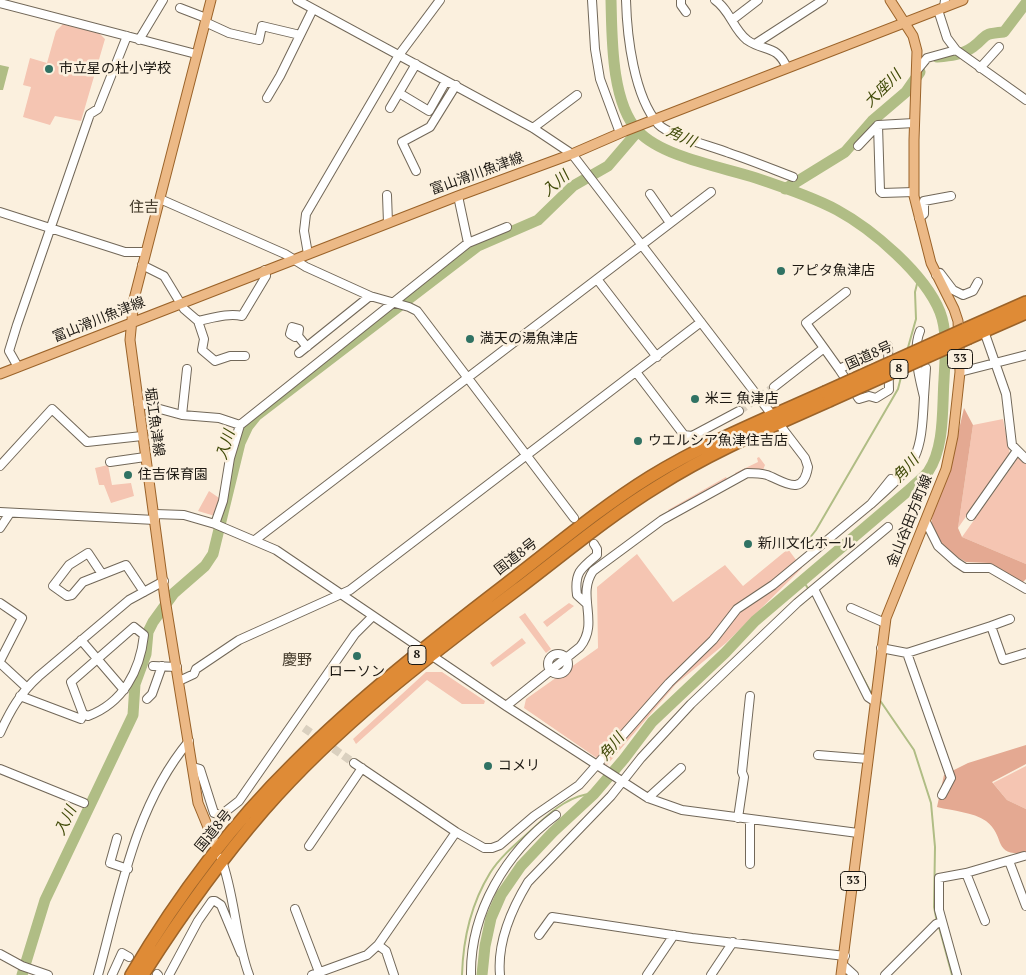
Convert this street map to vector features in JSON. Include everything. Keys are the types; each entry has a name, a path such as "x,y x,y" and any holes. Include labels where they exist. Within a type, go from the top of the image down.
{"highway":[{"name":"国道8号","path":"131,975 148,947 217,850 292,764 356,705 427,653 629,491 682,459 776,420 967,334 1026,302"},
{"name":"国道8号","path":"967,334 984,331 1026,313"},
{"name":"国道8号","path":"143,975 182,914 265,808 322,751 427,653"}],"main road":[{"name":"堀江魚津線","path":"211,0 142,265 134,299 130,340 145,457 198,803 217,850"},
{"name":"金山谷田方町線","path":"841,975 885,623 891,601 926,522 950,455 960,372 958,321 954,309 936,275 919,218 914,192 914,123 918,69 915,44 905,23 890,0"},
{"name":"富山滑川魚津線","path":"0,374 181,302 572,154 622,132 905,23 942,6 963,0"}],"street":[{"path":"18,8 22,0"},
{"path":"139,40 163,0"},
{"path":"297,0 311,5 533,128 572,154 805,458 808,467 802,481 794,485 786,485 768,475 746,474 662,520 593,571 587,579 589,632 586,639 566,658 506,706"},
{"path":"308,254 304,231 306,214 399,55 440,0"},
{"path":"592,0 595,49 600,79 622,132"},
{"path":"626,0 628,36 645,107 654,120 668,130 793,177"},
{"path":"681,0 681,5 686,12"},
{"path":"715,0 741,34 755,44 776,52 787,68"},
{"path":"732,20 758,0"},
{"path":"755,44 823,0"},
{"path":"0,3 196,54"},
{"path":"267,98 300,35 311,5"},
{"path":"942,6 947,38 956,50 1026,100"},
{"path":"180,8 229,33 259,40 262,26 300,35"},
{"path":"9,351 90,114 98,109 127,36"},
{"path":"980,68 1000,47"},
{"path":"918,69 927,58 956,50"},
{"path":"390,108 416,64"},
{"path":"399,93 429,111 446,80"},
{"path":"416,170 402,142 430,128 456,85"},
{"path":"533,128 577,95"},
{"path":"858,146 878,125 914,123"},
{"path":"878,125 880,190 882,192 914,192"},
{"path":"255,540 711,192"},
{"path":"650,194 670,223"},
{"path":"387,195 388,223"},
{"path":"458,196 468,243"},
{"path":"919,218 924,214 924,201 950,196"},
{"path":"160,199 370,296 409,307 424,320 574,518"},
{"path":"0,212 125,252 146,252"},
{"path":"215,524 223,501 230,458 240,425 468,243 507,227"},
{"path":"142,265 164,276 184,309 198,321 204,339 202,350 215,362 230,356 245,356"},
{"path":"198,321 222,318 230,314 242,316 266,276 265,270"},
{"path":"936,275 940,273 953,290 963,295 973,291 978,282"},
{"path":"597,279 657,356"},
{"path":"839,369 888,346 888,390 876,398 868,396 859,399 806,323 846,292"},
{"path":"299,353 370,296"},
{"path":"179,681 194,674 196,669 239,640 342,594 701,322"},
{"path":"920,331 916,341 918,372 924,397"},
{"path":"984,331 1006,394 1012,445 1016,452 1026,459"},
{"path":"298,336 307,347"},
{"path":"0,348 9,351 18,367"},
{"path":"774,387 824,348"},
{"path":"960,372 1026,355"},
{"path":"354,762 456,832 484,848 500,845 534,816 579,785 669,682 713,640 737,609 773,585 871,504 907,471 918,453 922,439 926,368"},
{"path":"182,415 187,369"},
{"path":"636,372 684,435 692,436 739,411"},
{"path":"138,403 182,415 219,418 240,425"},
{"path":"0,466 52,409 88,442 142,436"},
{"path":"971,516 1016,452"},
{"path":"110,462 145,457"},
{"path":"871,504 891,479"},
{"path":"0,512 155,517 184,515 215,524 276,550 506,706 648,798 682,810 858,833"},
{"path":"0,528 10,513"},
{"path":"926,522 938,546 956,562 965,568 990,568 1026,589"},
{"path":"500,975 499,965 503,937 518,899 528,882 622,782 679,715 797,603 888,527"},
{"path":"587,604 577,595 575,583 582,567 597,554 594,544"},
{"path":"102,574 88,553 70,565 53,586 67,596 72,596 83,582 126,565 144,592"},
{"path":"0,733 10,710 26,688 129,600 164,581"},
{"path":"814,590 868,697 875,696"},
{"path":"0,603 22,618 0,662 26,688"},
{"path":"851,608 885,623"},
{"path":"193,767 200,769 204,776 214,813 221,815 240,801 296,722 354,634 373,616"},
{"path":"881,648 907,653 1010,619"},
{"path":"991,626 1003,660 1026,653"},
{"path":"134,627 144,635 140,658 124,690 103,711 88,716 83,714 71,682 97,658 134,627"},
{"path":"81,640 124,690"},
{"path":"907,653 952,778 942,795"},
{"path":"153,666 177,668"},
{"path":"147,699 152,694 162,666"},
{"path":"20,696 81,719"},
{"path":"738,818 744,777 742,772 750,696"},
{"path":"296,722 304,728"},
{"path":"98,975 144,814 172,763 189,741"},
{"path":"818,755 868,759"},
{"path":"309,846 362,768"},
{"path":"648,798 681,768"},
{"path":"0,769 84,803"},
{"path":"470,975 477,921 503,870 542,826 556,816"},
{"path":"750,820 750,864"},
{"path":"296,909 316,974 367,955 378,945 456,832"},
{"path":"117,838 110,863 128,868"},
{"path":"217,850 233,900 241,953"},
{"path":"958,975 942,922 939,878 966,873 1024,856"},
{"path":"1009,861 1026,906"},
{"path":"966,873 985,921"},
{"path":"169,975 198,921 212,901 215,900 221,905 249,975"},
{"path":"539,935 552,917 674,936 734,942 844,961 854,975"},
{"path":"885,975 936,924 942,922"},
{"path":"647,975 674,936"},
{"path":"711,975 734,942"},
{"path":"378,945 386,951 394,975"},
{"path":"112,975 122,953 129,957"},
{"path":"0,954 32,972 48,975"}],"shaded area":[{"path":"63,24 99,33 105,39 81,121 55,116 50,125 23,117 31,87 23,85 30,58 47,63 56,31"},
{"path":"0,65 9,67 3,90 0,90"},
{"path":"964,408 973,425 958,528 962,537 1026,564 1026,579 1022,583 989,563 966,562 949,552 939,543 931,525 934,507 950,468"},
{"path":"1003,419 1010,454 958,528 973,425"},
{"path":"759,457 765,465 763,470 751,470 736,475 735,473 758,462 757,458"},
{"path":"1018,458 1026,461 1026,564 962,537"},
{"path":"108,465 112,485 131,483 134,496 111,503 104,485 99,485 95,468"},
{"path":"726,477 727,479 670,512 668,510"},
{"path":"209,491 222,500 215,516 198,511"},
{"path":"788,549 802,568 726,643 676,684 607,765 524,708 526,699 598,648 597,587 637,554 673,602 725,565 743,586"},
{"path":"569,603 574,606 547,627 543,622"},
{"path":"525,613 551,649 546,653 519,617"},
{"path":"522,638 526,643 493,667 490,663"},
{"path":"426,672 442,672 485,701 484,704 462,704 427,680 356,744 353,739"},
{"path":"1026,745 1026,764 992,782 1007,800 1026,809 1026,855 1024,853 1007,851 1003,848 992,827 981,818 937,807 944,775 968,763"},
{"path":"1026,766 1026,809 1007,800 993,783"}],"waterway":[{"name":"角川","path":"482,975 485,946 491,918 501,895 521,866 553,832 594,794 652,722 725,653 755,621 928,472 937,451 942,427 945,337 943,320 933,297 896,254 866,229 837,210 776,185 677,154 662,148 638,131 629,119 618,87 613,50 611,0"},
{"name":"大座川","path":"937,57 951,56 964,52 988,34 1004,32 1026,3"},
{"name":"大座川","path":"785,189 845,152 872,121 906,92 920,72"},
{"name":"入川","path":"22,975 45,900 133,715 135,684 146,654 148,632 174,593 205,566 213,554 240,443 248,426 256,416 478,246 538,220 573,186 608,166 638,131"},
{"path":"907,351 916,319 915,292 918,280"},
{"path":"805,544 816,530 898,389 902,373"},
{"path":"802,579 809,590"},
{"path":"852,657 870,691 874,694"},
{"path":"879,699 914,750 931,803 935,847 934,907 937,922"},
{"path":"462,975 466,935 473,909 483,885 500,859 556,809 578,796 594,794"},
{"path":"939,927 952,975"}],"tunnel":[{"path":"739,411 774,387"},
{"path":"304,728 354,763"}],"place":[{"name":"市立星の杜小学校","path":"49,69"},
{"name":"アピタ魚津店","path":"781,271"},
{"name":"満天の湯魚津店","path":"470,339"},
{"name":"米三 魚津店","path":"695,399"},
{"name":"ウエルシア魚津住吉店","path":"638,441"},
{"name":"住吉保育園","path":"128,475"},
{"name":"新川文化ホール","path":"748,544"},
{"name":"ローソン","path":"357,656"},
{"name":"コメリ","path":"488,766"}],"district":[{"name":"住吉","path":"144,208"},
{"name":"慶野","path":"297,661"}]}
